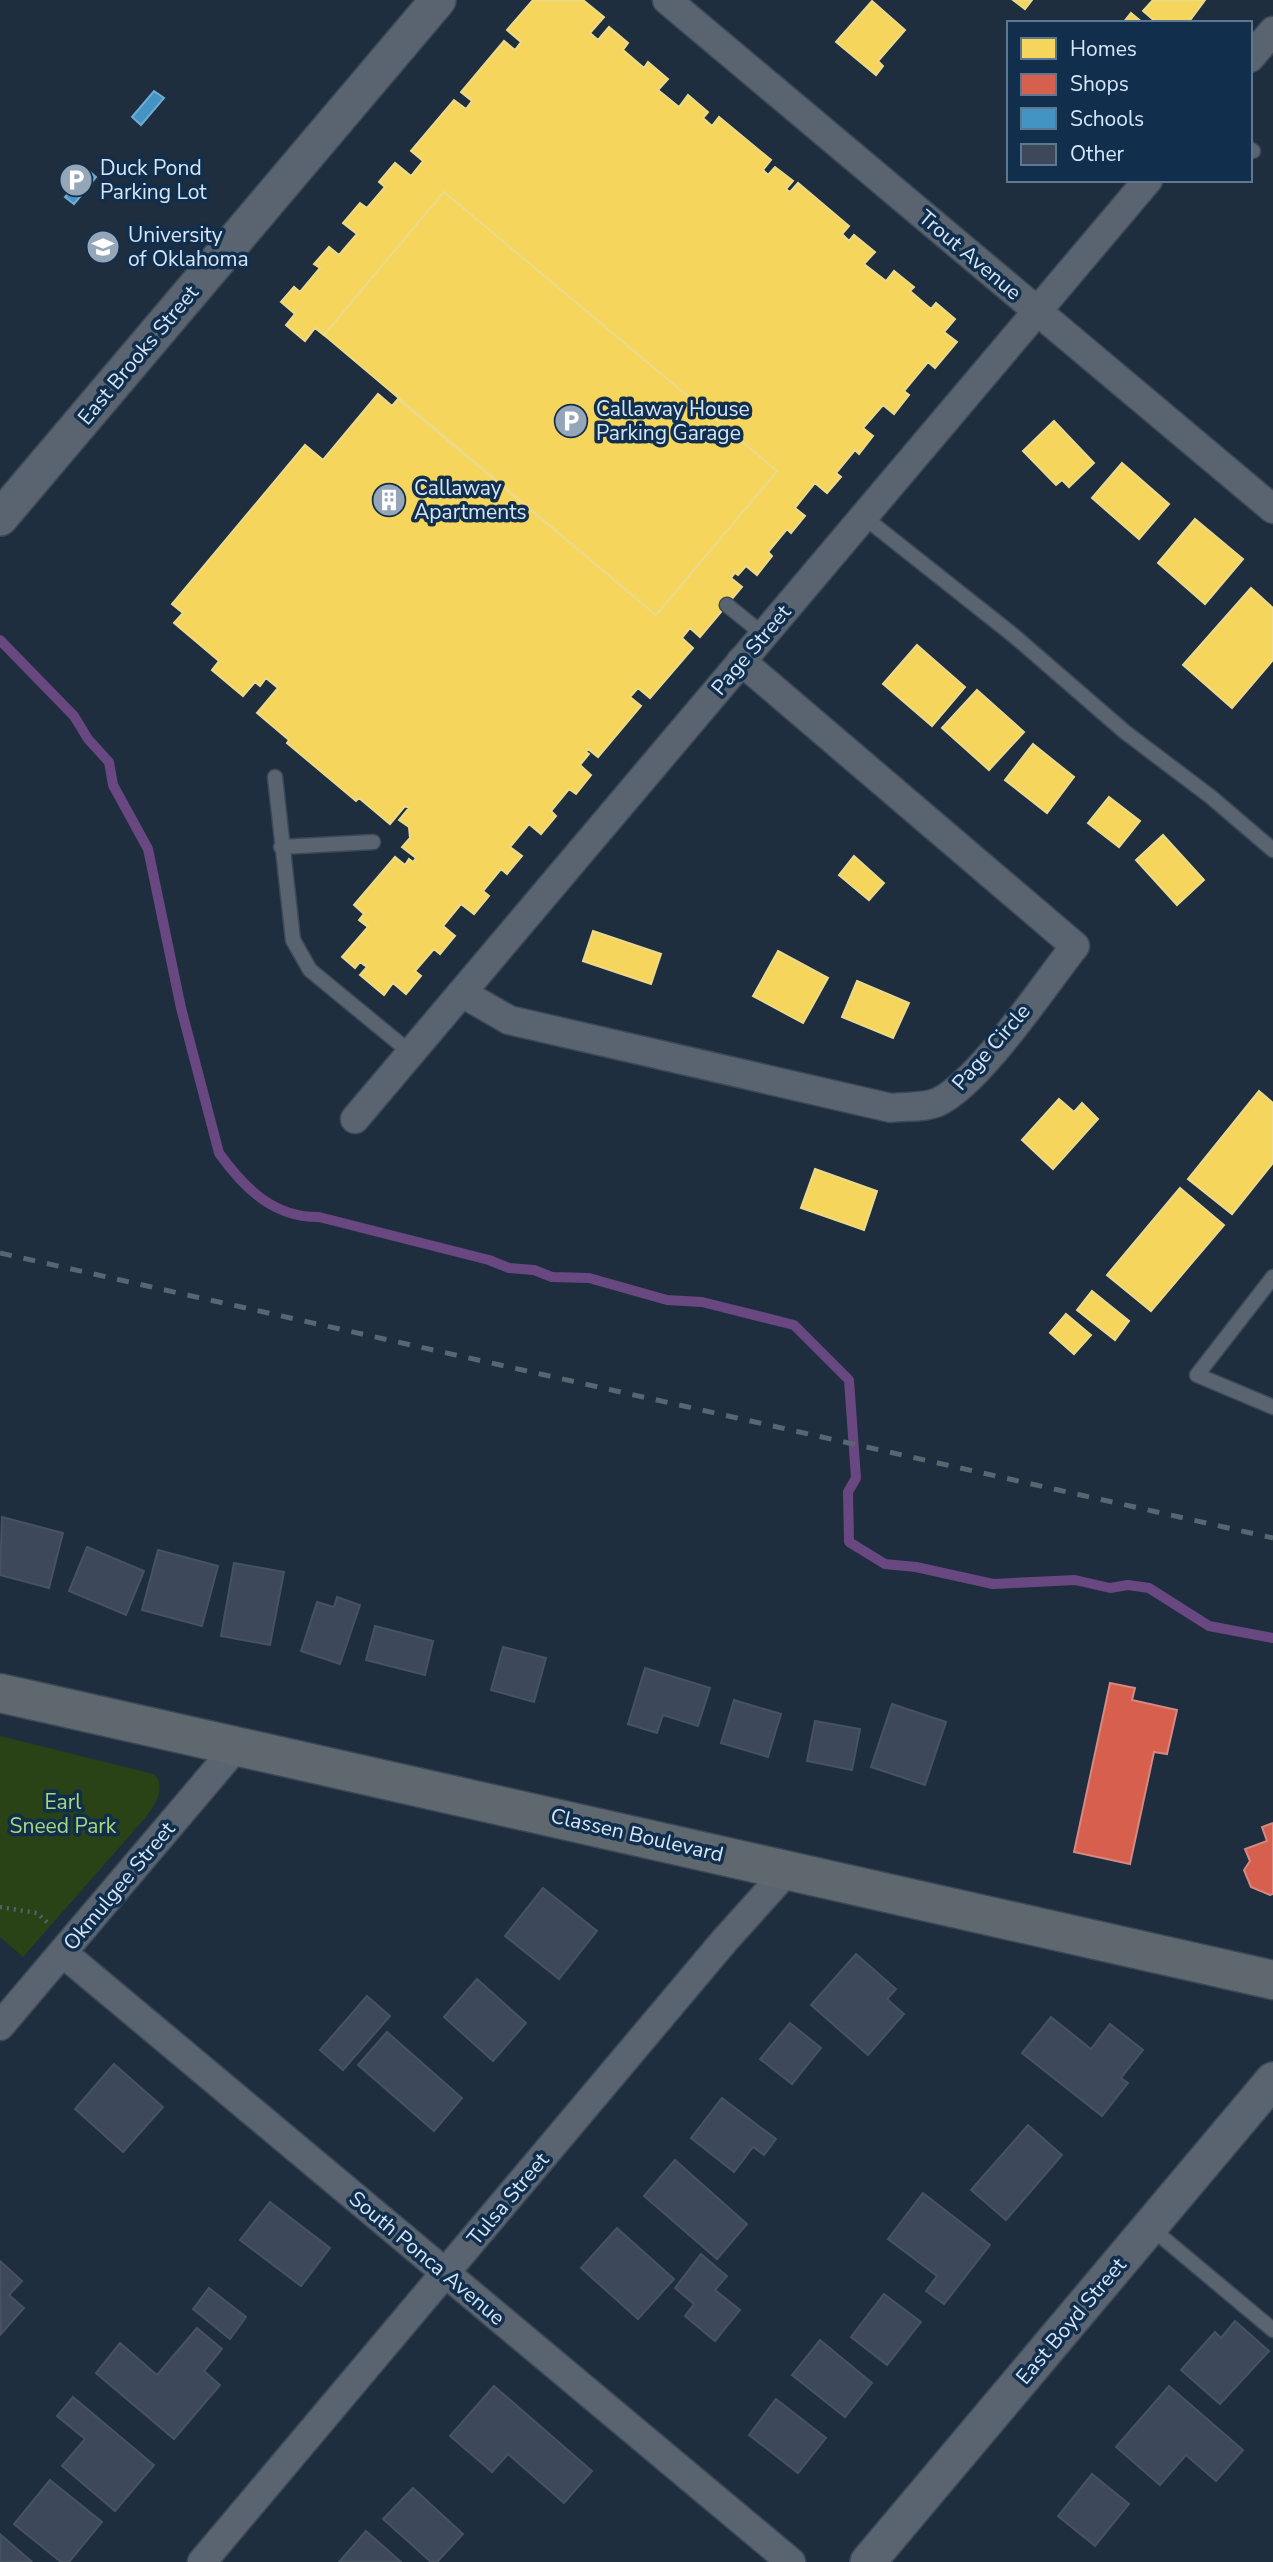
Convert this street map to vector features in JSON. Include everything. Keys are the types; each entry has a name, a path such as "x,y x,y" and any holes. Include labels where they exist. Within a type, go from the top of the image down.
{"main road":[{"name":"Classen Boulevard","path":"0,1693 789,1869 1014,1924 1273,1980"}],"street":[{"name":"East Brooks Street","path":"0,518 438,0"},
{"name":"Trout Avenue","path":"667,0 1273,509"},
{"path":"1252,56 1273,31"},
{"name":"Page Street","path":"355,1119 1146,182"},
{"name":"Page Circle","path":"462,993 509,1020 891,1108 936,1104 955,1093 976,1072 1075,946 741,661"},
{"name":"Okmulgee Street","path":"0,2026 237,1746"},
{"name":"Tulsa Street","path":"202,2562 725,1940 789,1869"},
{"name":"South Ponca Avenue","path":"67,1948 446,2274 791,2562"},
{"name":"East Boyd Street","path":"868,2562 1273,2080"}],"lane":[{"path":"864,517 1013,635 1125,732 1211,797 1273,850"},
{"path":"727,605 764,635"},
{"path":"275,777 293,940 310,970 411,1053"},
{"path":"281,847 373,842"},
{"path":"1273,1277 1197,1375 1273,1407"},
{"path":"1150,2227 1273,2330"}],"path":[{"path":"0,1908 37,1913 67,1948"}],"green space":[{"name":"Earl Sneed Park","path":"0,1736 154,1774 160,1785 156,1802 146,1817 23,1957 0,1937"}],"building: Homes":[{"name":"Callaway Apartments","path":"533,0 583,0 604,17 590,33 598,40 609,27 628,43 623,50 644,68 648,62 668,79 658,90 679,107 688,95 708,112 703,118 712,126 719,117 771,160 763,170 768,175 775,167 793,181 786,189 790,192 798,183 849,226 842,234 849,241 854,235 875,252 864,264 886,281 894,271 914,287 910,291 931,309 936,303 955,319 944,332 957,342 935,368 928,362 904,391 909,395 894,414 883,405 863,428 873,436 859,454 855,450 836,473 841,477 827,493 815,483 795,508 805,516 791,533 787,529 768,552 772,556 757,575 746,566 738,575 735,573 731,578 742,587 700,637 690,628 682,638 693,648 650,698 638,688 630,697 641,706 598,757 588,749 586,752 589,754 580,765 591,775 576,794 569,789 551,811 556,816 541,834 529,824 510,847 522,856 507,874 501,869 483,891 489,896 474,914 461,904 443,926 455,936 440,954 434,949 415,971 421,976 406,994 393,983 384,995 360,975 367,967 360,962 355,968 342,957 368,927 359,920 364,914 354,905 395,857 405,865 409,859 413,862 416,858 402,847 410,838 409,827 399,820 409,808 405,806 390,824 359,798 356,801 287,743 289,740 257,713 278,688 266,678 260,686 255,682 243,696 212,670 219,661 174,623 183,613 172,604 305,445 323,460 378,394 392,406 398,399 656,615 777,471 444,192 324,335 315,328 305,341 286,325 295,314 281,302 294,287 300,292 320,268 314,264 329,247 339,255 357,234 343,223 360,203 367,208 385,187 379,182 395,163 411,176 423,161 411,151 454,100 466,109 472,101 461,92 504,41 515,50 521,42 507,30"},
{"path":"1013,0 1032,0 1025,9"},
{"path":"1153,0 1205,0 1189,21 1155,21 1143,11"},
{"path":"872,1 905,30 878,61 883,66 876,75 836,42"},
{"path":"1131,13 1141,21 1125,21"},
{"name":"Callaway House Parking Garage","path":"444,192 777,471 656,615 324,335"},
{"path":"1054,421 1094,463 1069,487 1062,480 1056,485 1023,451"},
{"path":"1122,463 1169,504 1139,539 1092,498"},
{"path":"1195,519 1243,559 1205,604 1158,563"},
{"path":"1251,588 1273,608 1273,660 1232,708 1183,665"},
{"path":"917,645 965,687 932,726 883,684"},
{"path":"977,690 1024,732 989,770 942,728"},
{"path":"1033,744 1074,777 1047,813 1005,780"},
{"path":"1109,797 1140,821 1119,847 1088,823"},
{"path":"1163,835 1204,880 1177,905 1136,860"},
{"path":"854,856 884,883 869,900 839,875"},
{"path":"593,931 661,954 651,984 583,961"},
{"path":"778,951 828,978 803,1023 753,996"},
{"path":"857,981 909,1003 893,1038 842,1017"},
{"path":"1259,1091 1273,1103 1273,1163 1232,1214 1188,1179"},
{"path":"1059,1099 1074,1112 1082,1103 1098,1119 1053,1169 1022,1140"},
{"path":"815,1169 877,1191 864,1230 801,1208"},
{"path":"1180,1188 1224,1225 1151,1311 1107,1275"},
{"path":"1092,1291 1129,1321 1115,1340 1077,1310"},
{"path":"1066,1314 1091,1335 1074,1354 1050,1333"}],"building: Shops":[{"path":"1110,1683 1135,1688 1132,1700 1177,1710 1167,1754 1154,1752 1130,1864 1074,1852"},
{"path":"1273,1823 1273,1894 1270,1895 1251,1887 1244,1870 1250,1861 1245,1849 1267,1841 1262,1827"}],"building: Schools":[{"path":"154,91 164,98 141,125 132,117"},
{"path":"88,170 96,177 74,204 65,197"}],"building: Other":[{"path":"2,1517 63,1533 49,1588 0,1575"},
{"path":"87,1547 144,1571 126,1615 69,1591"},
{"path":"158,1550 218,1566 202,1626 142,1610"},
{"path":"234,1563 284,1572 270,1645 221,1636"},
{"path":"337,1597 360,1605 340,1664 301,1651 317,1602 334,1607"},
{"path":"375,1626 433,1641 425,1675 366,1660"},
{"path":"503,1647 546,1658 534,1702 491,1690"},
{"path":"645,1668 710,1688 698,1726 663,1715 657,1733 628,1724"},
{"path":"734,1700 781,1714 768,1757 721,1743"},
{"path":"892,1704 946,1722 925,1785 871,1767"},
{"path":"815,1721 860,1729 852,1770 807,1761"},
{"path":"543,1888 597,1931 559,1979 505,1936"},
{"path":"856,1954 896,1989 887,1999 904,2014 868,2055 811,2005"},
{"path":"477,1979 526,2023 493,2061 444,2017"},
{"path":"367,1996 390,2016 343,2070 320,2050"},
{"path":"1051,2017 1091,2049 1110,2024 1143,2050 1121,2078 1128,2083 1102,2116 1022,2053"},
{"path":"790,2023 821,2048 792,2084 760,2059"},
{"path":"387,2032 462,2098 434,2131 358,2065"},
{"path":"114,2064 163,2107 123,2152 75,2109"},
{"path":"722,2098 776,2139 764,2155 753,2147 734,2172 691,2138"},
{"path":"1028,2125 1062,2155 1006,2220 971,2190"},
{"path":"675,2160 747,2224 717,2259 644,2196"},
{"path":"923,2193 990,2245 944,2304 926,2291 937,2276 888,2239"},
{"path":"270,2202 330,2248 301,2286 240,2240"},
{"path":"617,2228 674,2279 638,2319 581,2268"},
{"path":"701,2254 727,2276 715,2290 740,2310 715,2341 685,2316 694,2304 675,2288"},
{"path":"0,2261 22,2281 9,2295 24,2308 1,2334"},
{"path":"209,2288 246,2317 230,2339 193,2309"},
{"path":"884,2294 921,2322 887,2365 851,2337"},
{"path":"1235,2321 1269,2351 1220,2404 1181,2370 1215,2332 1221,2338"},
{"path":"197,2328 222,2349 204,2371 220,2385 174,2439 96,2373 120,2343 157,2375"},
{"path":"820,2340 872,2383 845,2417 792,2375"},
{"path":"494,2386 592,2471 564,2503 508,2454 492,2472 450,2436"},
{"path":"1169,2386 1243,2450 1216,2481 1186,2455 1160,2485 1116,2447"},
{"path":"73,2397 154,2465 115,2511 62,2466 85,2439 57,2416"},
{"path":"776,2399 826,2438 798,2473 749,2435"},
{"path":"1092,2474 1129,2504 1095,2546 1058,2516"},
{"path":"50,2480 102,2522 69,2562 61,2562 14,2524"},
{"path":"413,2488 463,2534 437,2562 431,2562 383,2519"},
{"path":"366,2531 401,2562 339,2562"},
{"path":"1,2535 32,2562 0,2562"}],"waterway":[{"path":"0,640 74,716 88,739 109,762 113,785 148,849 181,1008 219,1153 250,1189 274,1206 288,1212 319,1217 489,1260 509,1268 534,1270 552,1277 589,1278 667,1300 702,1302 794,1325 849,1380 856,1478 848,1492 849,1542 885,1564 916,1567 993,1584 1075,1580 1110,1588 1128,1585 1149,1588 1209,1626 1273,1638"}],"railway":[{"path":"0,1253 1273,1538"}],"place":[{"name":"Duck Pond Parking Lot","path":"76,180"},
{"name":"University of Oklahoma","path":"103,247"},
{"name":"Callaway House Parking Garage","path":"571,421"},
{"name":"Callaway Apartments","path":"389,500"}]}
